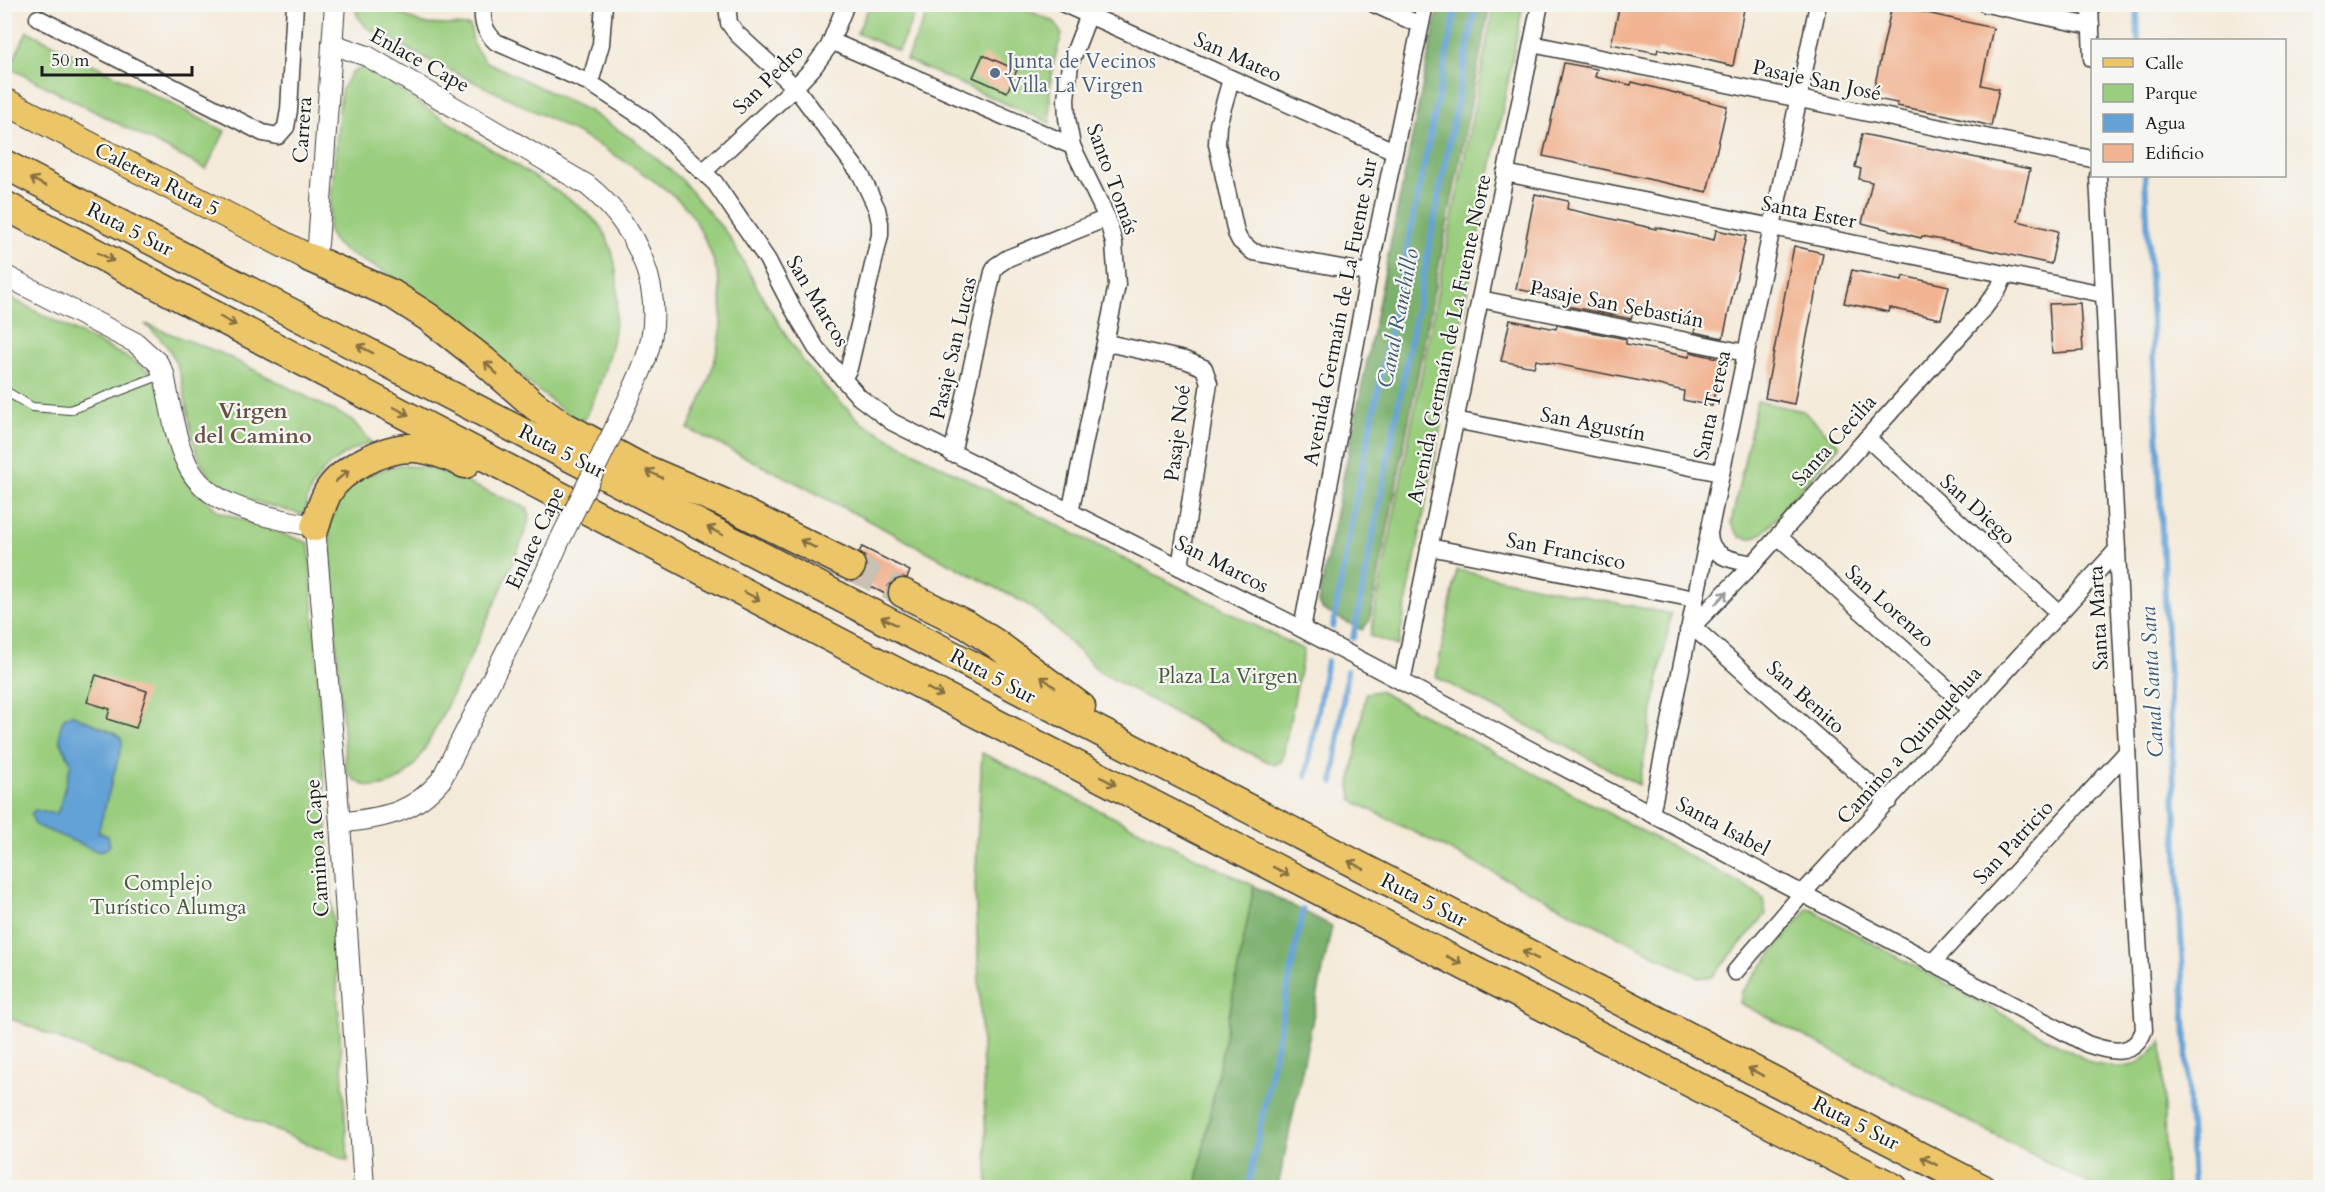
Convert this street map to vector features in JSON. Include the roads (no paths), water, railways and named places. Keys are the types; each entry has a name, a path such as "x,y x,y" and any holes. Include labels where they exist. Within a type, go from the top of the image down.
{"highway":[{"name":"Ruta 5 Sur","path":"4,165 1981,1188"},
{"name":"Ruta 5 Sur","path":"4,205 883,665 1894,1188"},
{"path":"310,258 392,294 428,317 483,360 506,383 562,425 648,471 724,503 851,566"},
{"path":"315,527 322,504 338,478 356,465 380,453 404,447 429,449 444,454 568,514 626,530"},
{"path":"903,593 967,625 995,643 1163,766"}],"main road":[{"name":"Caletera Ruta 5","path":"4,101 310,258"}],"street":[{"path":"38,18 263,133 278,136 286,127 290,110 295,4"},
{"name":"Carrera","path":"310,258 318,244 335,4"},
{"name":"San Marcos","path":"483,4 483,25 496,42 590,83 645,119 726,196 767,259 816,348 859,397 892,422 952,454 1302,629"},
{"path":"590,83 602,44 604,4"},
{"path":"727,4 729,23 737,34 795,87 861,175 876,209 880,223 880,235 849,368 843,379"},
{"name":"San Pedro","path":"703,172 795,87 822,56 831,41 846,4"},
{"name":"San Mateo","path":"1064,4 1091,10 1231,79 1394,151"},
{"path":"1374,4 1420,25"},
{"name":"Avenida Germaín de La Fuente Sur","path":"1302,629 1369,273 1425,4"},
{"name":"Avenida Germaín de La Fuente Norte","path":"1402,682 1540,4"},
{"name":"Santa Teresa","path":"1651,814 1691,629 1695,599 1818,4"},
{"path":"1986,4 2091,26"},
{"path":"2090,4 2091,39"},
{"name":"Santo Tomás","path":"1070,513 1107,343 1117,285 1114,243 1107,218 1072,146 1067,118 1067,80 1076,47 1091,10"},
{"path":"831,41 1072,146"},
{"name":"Enlace Cape","path":"332,44 368,56 587,185 615,211 627,226 636,243 649,279 653,318 646,357 616,426 545,574 441,780 430,792 405,810 391,816 340,823"},
{"name":"Pasaje San José","path":"1532,44 2091,159"},
{"path":"1231,79 1218,125 1217,144 1236,233 1240,241 1253,252 1369,273"},
{"name":"Santa Ester","path":"1505,173 2103,294"},
{"name":"Santa Marta","path":"2098,177 2127,752 2144,1030 2140,1040 2126,1050"},
{"name":"Pasaje San Lucas","path":"952,454 996,266 1008,258 1107,218"},
{"name":"Santa Cecilia","path":"1691,629 1753,564 1982,311 2000,288 2005,274"},
{"path":"4,275 136,343 158,363 164,374 181,448 195,477 219,498 258,514 315,527"},
{"name":"Pasaje San Sebastián","path":"1480,300 1746,353"},
{"name":"Pasaje Noé","path":"1107,343 1185,360 1204,368 1209,383 1180,567"},
{"name":"San Agustín","path":"1455,420 1721,473"},
{"name":"San Diego","path":"1867,438 2059,613"},
{"name":"Camino a Cape","path":"315,527 340,823 364,1188"},
{"path":"1709,533 1709,542 1721,556 1729,560 1753,564"},
{"name":"San Lorenzo","path":"1778,536 1971,710"},
{"name":"San Francisco","path":"1429,547 1695,599"},
{"name":"Camino a Quinquehua","path":"1735,972 1802,894 2117,550"},
{"name":"Santa Isabel","path":"1302,629 2087,1044 2111,1050 2126,1050"},
{"name":"San Benito","path":"1691,629 1889,801"},
{"name":"San Patricio","path":"1932,963 2127,752"}],"lane":[{"path":"4,390 32,407 70,410 164,374"}],"water":[{"path":"71,714 121,738 122,745 98,832 108,836 110,845 99,852 35,825 31,814 35,810 56,814 59,809 71,763 60,741 60,728 64,718"}],"waterway":[{"path":"1333,627 1355,503 1457,4"},
{"name":"Canal Ranchillo","path":"1353,638 1476,4"},
{"name":"Canal Santa Sara","path":"2137,4 2138,39"},
{"name":"Canal Santa Sara","path":"2145,177 2193,1188"},
{"path":"1306,777 1327,661"},
{"name":"Canal Ranchillo","path":"1333,782 1347,671"},
{"path":"1248,1188 1303,910"}],"tunnel":[{"path":"851,566 903,593"}],"place":[{"name":"Junta de Vecinos Villa La Virgen","path":"995,73"}],"district":[{"name":"Virgen del Camino","path":"253,422"}],"park label":[{"name":"Plaza La Virgen","path":"1228,676"},
{"name":"Complejo Turístico Alumga","path":"168,895"}]}
